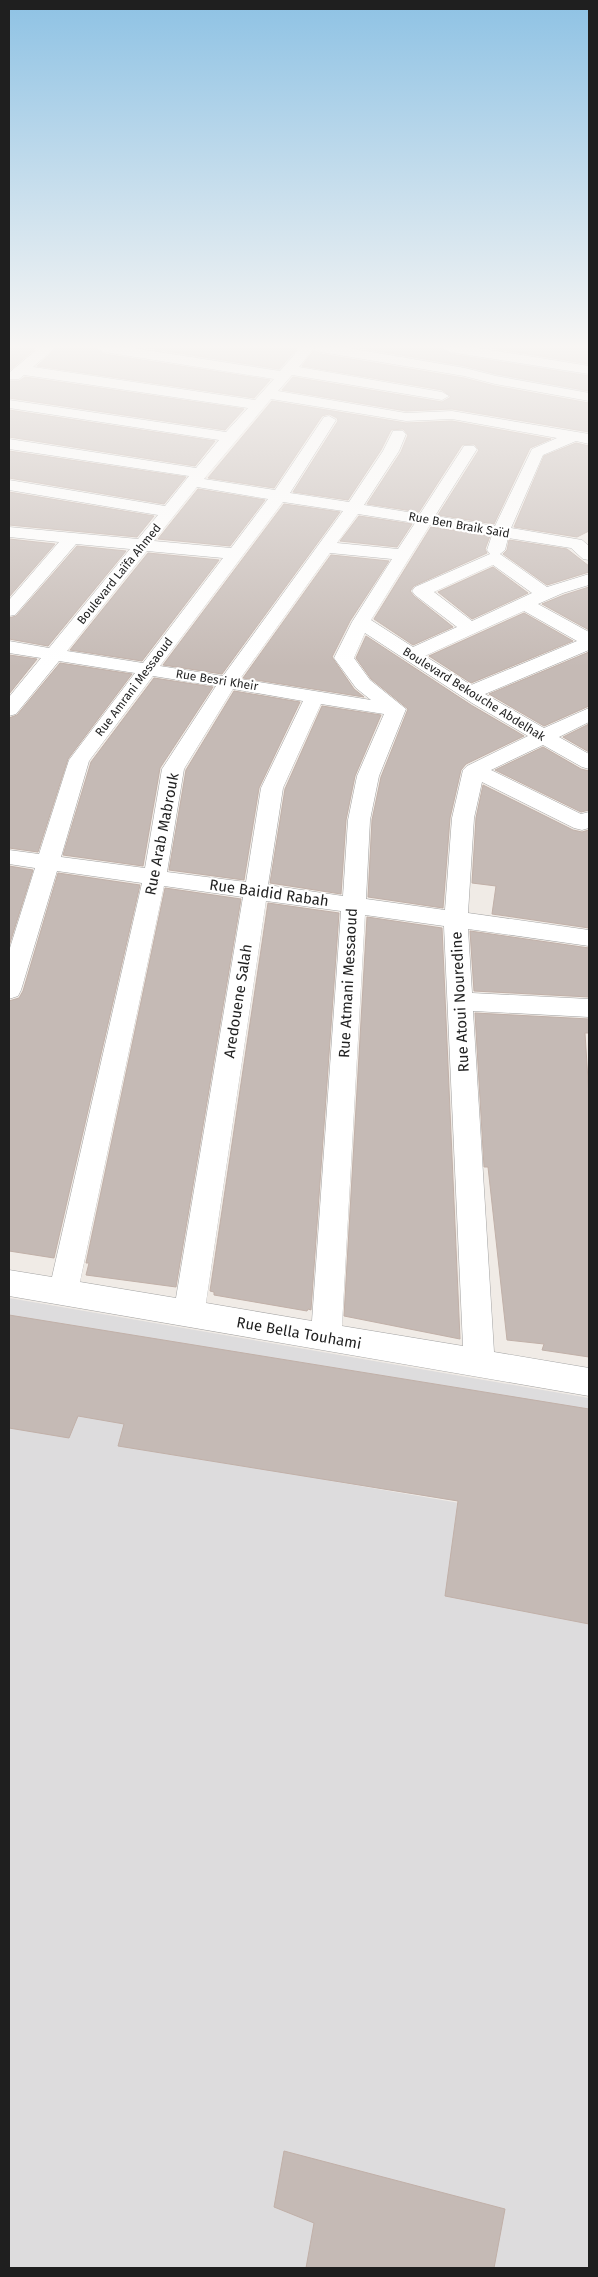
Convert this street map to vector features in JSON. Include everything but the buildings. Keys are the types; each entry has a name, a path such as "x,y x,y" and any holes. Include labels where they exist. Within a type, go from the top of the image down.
{"street":[{"name":"Rue Ben Braik Saïd","path":"66,454 280,495 501,532 582,541"},
{"name":"Boulevard Laïfa Ahmed","path":"9,710 216,454"},
{"name":"Rue Amrani Messaoud","path":"9,990 79,760 280,495 307,454"},
{"name":"Rue Arab Mabrouk","path":"64,1293 155,877 173,769 228,682 354,507 389,454"},
{"path":"396,709 363,684 344,658 360,622 466,454"},
{"path":"494,558 501,532 536,454"},
{"path":"9,486 169,512"},
{"path":"9,532 235,554"},
{"path":"9,610 71,538"},
{"path":"582,541 589,555"},
{"path":"325,547 403,555"},
{"path":"494,558 545,594"},
{"path":"470,628 421,591 494,558"},
{"path":"411,655 545,594 589,579"},
{"path":"525,604 589,642"},
{"name":"Boulevard Bekouche Abdelhak","path":"360,622 470,693 589,763"},
{"path":"470,693 589,642"},
{"name":"Rue Besri Kheir","path":"9,646 396,709"},
{"name":"Aredouene Salah","path":"189,1314 272,788 316,696"},
{"name":"Rue Atmani Messaoud","path":"326,1338 359,820 368,776 396,709"},
{"path":"474,770 589,714"},
{"path":"474,770 582,823 589,819"},
{"name":"Rue Atoui Nouredine","path":"474,770 463,818 456,919 479,1363"},
{"name":"Rue Baidid Rabah","path":"9,856 589,938"},
{"path":"460,1001 589,1008"},
{"name":"Rue Bella Touhami","path":"9,1283 589,1382"}],"shaded area":[{"path":"9,1298 589,1398 589,1523 525,1512 524,1514 589,1524 589,2268 9,2268","holes":["319,1479 506,1509 506,1511"]}]}
